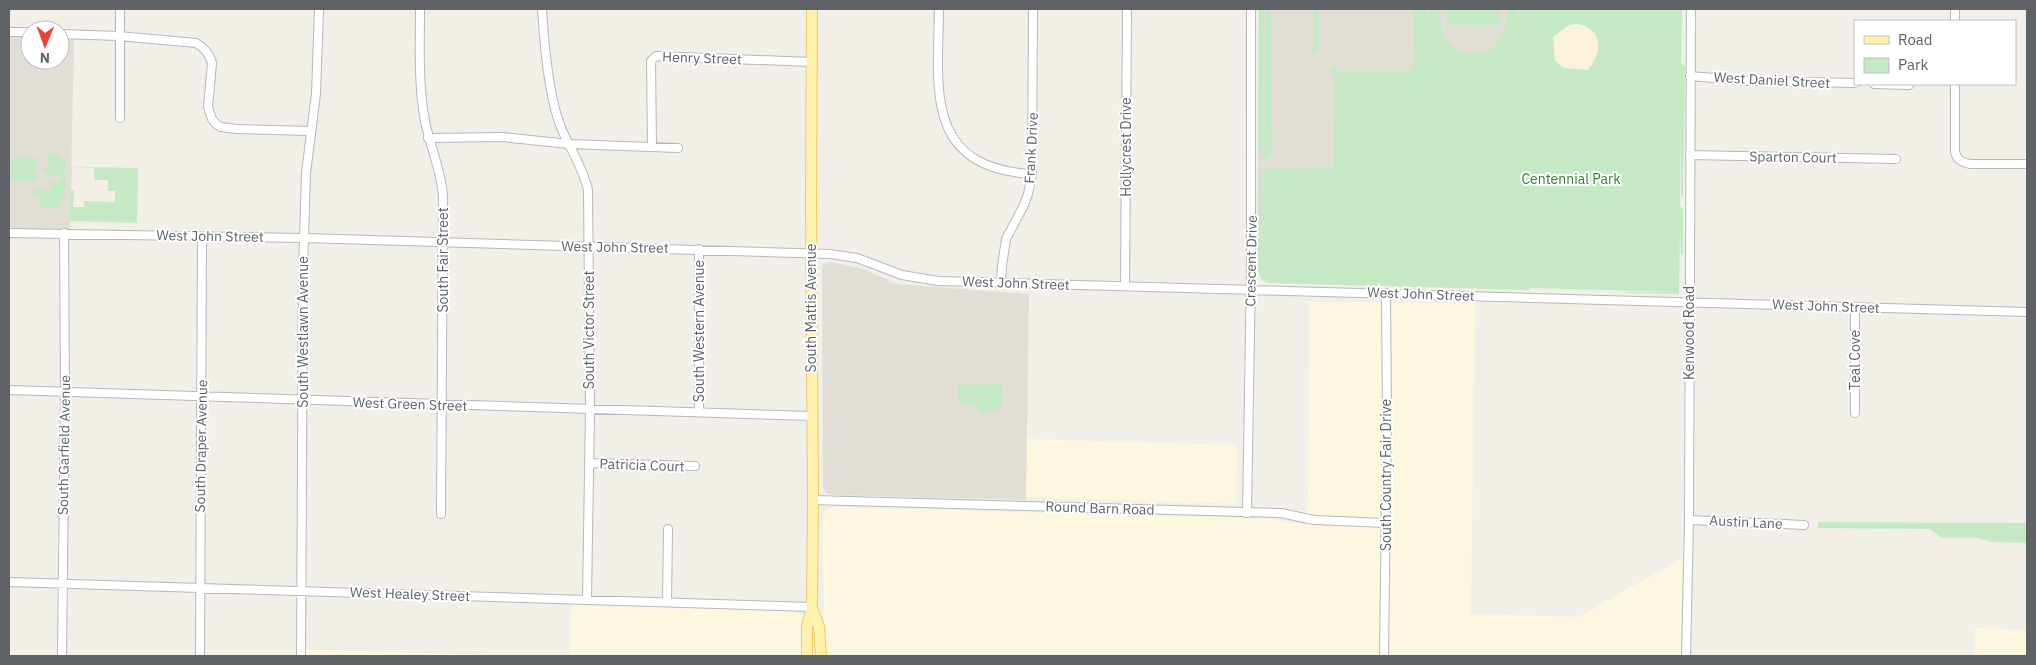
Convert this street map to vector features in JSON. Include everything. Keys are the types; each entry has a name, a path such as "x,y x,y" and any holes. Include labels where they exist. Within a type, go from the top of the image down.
{"main road":[{"name":"South Mattis Avenue","path":"807,656 807,627 812,607 813,500 812,9"},
{"name":"South Mattis Avenue","path":"812,607 819,628 821,656"}],"street":[{"path":"120,9 120,118"},
{"name":"South Westlawn Avenue","path":"302,656 303,272 306,173 318,69 319,9"},
{"name":"South Fair Street","path":"420,9 422,98 428,138 442,183 441,514"},
{"name":"South Victor Street","path":"542,9 546,53 556,108 562,130 581,168 588,190 590,409 587,599"},
{"path":"939,9 939,98 943,116 950,132 964,150 982,163 1002,171 1032,174"},
{"name":"Frank Drive","path":"1001,282 1002,258 1006,239 1024,205 1032,174 1033,9"},
{"name":"Hollycrest Drive","path":"1126,286 1127,9"},
{"name":"Crescent Drive","path":"1247,513 1251,289 1252,9"},
{"name":"Kenwood Road","path":"1686,656 1690,9"},
{"path":"70,34 119,36 196,43 204,48 210,56 212,63 208,107 209,114 216,124 221,127 236,129 310,131"},
{"name":"Henry Street","path":"652,147 651,61 656,56 811,62"},
{"name":"West Daniel Street","path":"1690,76 1854,83"},
{"path":"1955,85 1955,152 1959,159 1970,164 2027,164"},
{"path":"428,138 502,137 569,144 678,148"},
{"name":"Sparton Court","path":"1690,155 1896,159"},
{"name":"West John Street","path":"9,233 305,238 811,253 845,256 902,275 919,278 1001,282 2027,312"},
{"name":"South Garfield Avenue","path":"62,656 65,392 64,234"},
{"name":"South Draper Avenue","path":"200,656 202,236"},
{"name":"South Western Avenue","path":"699,412 700,249"},
{"name":"South Country Fair Drive","path":"1384,656 1386,294"},
{"name":"Teal Cove","path":"1854,413 1855,307"},
{"name":"West Green Street","path":"9,390 812,416"},
{"name":"Patricia Court","path":"589,463 695,466"},
{"name":"Round Barn Road","path":"813,500 1281,514 1324,521 1386,523"},
{"name":"Austin Lane","path":"1688,520 1804,525"},
{"path":"667,602 668,529"},
{"name":"West Healey Street","path":"9,582 812,607"}],"shaded area":[{"path":"1259,9 1546,9 1545,73 1409,72 1337,271 1257,269"},
{"path":"9,37 20,38 20,70 70,70 70,40 74,40 70,230 9,229"},
{"path":"830,262 863,269 897,284 1029,294 1026,500 833,495 826,493 823,486 822,269 823,264"},
{"path":"1310,302 1475,303 1471,614 1578,617 1683,558 1681,656 824,656 823,516 827,510 834,507 1273,519 1305,525 1308,498"},
{"path":"1026,439 1237,445 1236,504 1196,502 1186,505 1180,502 1026,497"},
{"path":"571,604 792,611 801,615 803,619 803,656 570,656"},
{"path":"1975,628 2027,630 2027,656 1974,656"},
{"path":"297,649 447,654 531,656 297,656"}],"green space":[{"path":"1259,9 1264,9 1262,158 1258,151"},
{"path":"1265,9 1271,9 1271,158 1264,159"},
{"path":"1314,9 1319,9 1319,50 1314,55 1309,55 1309,52 1313,52"},
{"name":"Centennial Park","path":"1413,9 1426,9 1426,13 1430,13 1430,9 1440,9 1441,29 1449,44 1464,52 1473,53 1490,49 1497,44 1505,29 1507,9 1517,9 1517,16 1520,16 1522,9 1682,9 1681,64 1685,67 1683,195 1681,197 1681,110 1680,206 1683,209 1683,253 1681,255 1680,229 1679,294 1625,292 1676,292 1531,288 1528,290 1380,286 1380,283 1378,286 1268,283 1262,280 1257,269 1259,175 1262,170 1262,270 1264,169 1334,168 1335,74 1329,73 1330,67 1336,65 1337,71 1409,72 1409,66 1415,62"},
{"path":"1447,9 1500,9 1500,25 1447,25"},
{"path":"49,153 55,154 67,162 63,176 66,174 65,195 60,202 60,208 42,208 39,205 40,199 33,198 33,192 36,188 45,191 50,189 51,181 57,181 62,177 43,173 43,168 49,165 47,161"},
{"path":"11,158 37,158 36,181 11,181"},
{"path":"71,167 72,167 138,168 137,223 70,221","holes":["72,167 94,168 94,180 108,180 108,191 115,191 115,202 84,201 84,207 73,207 74,190 71,190"]},
{"path":"958,384 1002,384 1001,408 981,415 977,406 958,401"},
{"path":"1818,522 2027,523 2027,543 1991,542 1979,538 1942,538 1930,529 1818,528"}],"sand":[{"path":"1577,24 1592,30 1598,42 1596,56 1588,70 1563,68 1555,60 1553,37 1569,25"}]}
